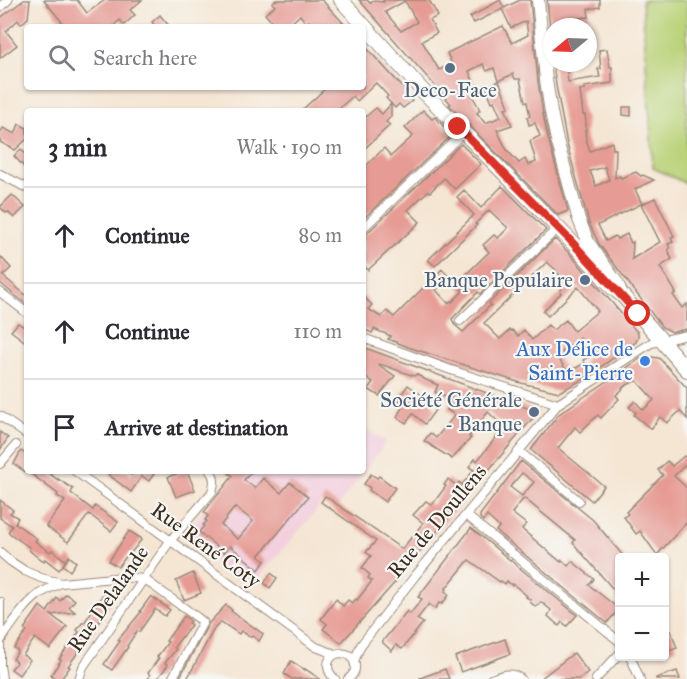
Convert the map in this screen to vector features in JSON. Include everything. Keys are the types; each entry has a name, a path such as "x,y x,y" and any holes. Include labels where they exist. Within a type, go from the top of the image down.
{"main road":[{"path":"341,0 363,24"},
{"path":"366,28 422,90 623,296 687,370"}],"street":[{"path":"0,7 8,0"},
{"path":"538,0 551,112 578,217 588,242 617,283 623,296"},
{"path":"366,225 464,132"},
{"path":"0,174 24,186"},
{"path":"460,321 564,234 578,217"},
{"path":"564,234 583,229"},
{"path":"0,292 24,311"},
{"name":"Rue de Doullens","path":"347,654 360,645 558,404 651,343 687,335"},
{"path":"366,339 558,404"},
{"path":"0,416 24,433"},
{"path":"0,464 16,445"},
{"path":"519,451 579,501"},
{"name":"Rue René Coty","path":"79,474 316,647 335,654"},
{"name":"Rue Delalande","path":"79,679 82,667 170,541 212,492 214,482 212,474"},
{"path":"466,515 615,638"},
{"path":"0,552 25,571 62,583 123,577 144,579 203,622 172,679"},
{"path":"1,640 30,602 41,593 62,583"},
{"path":"0,602 2,679"},
{"name":"Rue de Doullens","path":"348,679 354,674 360,645"},
{"name":"Rue René Coty","path":"316,647 329,674"},
{"path":"329,674 329,661 335,654 341,653 347,654 355,665 360,679"},
{"path":"596,679 615,658"},
{"path":"632,661 640,679"},
{"path":"491,679 504,674 511,674 521,679"}],"shaded area":[{"path":"366,428 386,442 366,469"},
{"path":"236,474 362,474 339,505 325,496 316,511 250,587 189,542 187,535"}],"green space":[{"path":"642,0 687,0 687,184 653,168"}],"building":[{"path":"24,0 30,0 28,18 21,24 18,20 6,31 17,45 0,58 0,18"},
{"path":"44,0 77,0 87,13 105,0 142,0 130,10 135,15 125,24 120,20 115,24 64,24"},
{"path":"276,0 322,0 344,24 312,24 309,21 306,23 300,15 290,24 274,24 265,14 275,6 272,3"},
{"path":"359,0 367,0 370,3 384,2 383,0 429,0 438,16 430,20 437,33 422,41 439,70 452,64 447,53 503,26 512,43 528,35 526,21 511,28 502,9 474,23 470,17 500,0 504,8 520,0 530,0 543,114 568,211 558,215 449,105 451,104","holes":["405,1 417,22 401,31 385,12","483,64 487,71 494,68 498,81 513,74 515,79 520,79 530,116 527,117 529,125 535,123 540,136 530,141 536,162 528,165 525,159 519,163 507,150 497,130 512,125 505,108 509,107 499,81 486,87 501,117 485,123 477,113 480,110 469,85 474,83 469,71"]},
{"path":"547,0 600,0 600,7 588,9 589,17 549,18"},
{"path":"160,15 168,24 154,24 152,22"},
{"path":"366,47 407,92 412,101 403,108 399,104 395,108 376,83 357,101 353,96 339,108 304,108 324,90 366,90"},
{"path":"607,49 610,67 612,67 612,83 584,87 585,89 580,90 583,115 585,115 586,139 590,151 612,142 613,149 616,149 615,178 636,172 654,180 635,189 642,204 655,198 674,236 671,237 673,242 668,244 672,259 660,267 676,293 673,295 682,308 687,304 687,329 672,332 662,327 599,244 589,223 567,144 554,72 567,72 568,82 600,77 598,69 601,69 599,50","holes":["605,167 609,180 596,186 590,171","641,204 660,242 632,259 633,242 631,243 627,234 617,239 615,236 606,241 598,225"]},
{"path":"391,104 391,116 386,122 390,125 366,147 366,116 376,108 382,114"},
{"path":"623,107 631,107 631,116 623,115"},
{"path":"423,110 432,119 435,117 452,135 366,216 366,166 384,148 391,156 413,136 405,128"},
{"path":"19,124 24,126 24,142 15,150 0,142 3,128 15,134"},
{"path":"461,144 481,164 455,189 444,178 430,192 428,191 408,210 420,222 368,270 366,268 367,233"},
{"path":"21,149 24,152 24,167 14,156"},
{"path":"502,186 546,230 452,319 455,325 463,332 491,305 489,303 555,239 638,333 636,342 582,380 559,392 521,383 408,347 388,339 391,336 374,329 372,333 366,330 366,299 372,305 368,309 381,317 387,311 394,317 442,269 449,277 436,290 448,303 452,302 463,291 456,284 489,252 483,245 494,235 498,238 508,228 489,210 435,266 428,260 474,215 457,197 464,190 481,208","holes":["547,262 567,283 560,291 561,293 543,311 548,316 578,287 598,311 574,331 566,320 553,330 548,325 532,340 524,330 518,336 510,330 500,339 484,323","580,338 592,355 583,360 585,363 574,369 565,369 559,359 564,354 562,352"]},
{"path":"12,195 24,208 14,218 0,207"},
{"path":"0,256 11,268 3,276 24,294 24,303 0,283"},
{"path":"18,323 24,327 24,341 11,331"},
{"path":"366,348 538,412 398,579 341,643 323,629 327,624 321,619 336,599 343,606 348,600 352,603 372,581 368,578 370,575 362,568 371,556 366,552 376,541 321,502 325,496 402,549 423,523 413,515 426,501 432,505 446,486 444,485 448,479 457,486 459,482 462,485 474,470 469,467 475,459 477,461 498,435 495,433 502,425 488,412 469,437 471,438 452,459 424,441 430,433 436,438 455,415 447,410 452,398 435,392 438,385 416,374 414,376 380,364 395,376 379,396 368,389 373,382 366,378"},
{"path":"644,356 659,358 687,388 687,419 680,411 667,423 660,417 651,429 634,415 636,413 629,407 635,401 643,410 654,400 636,380 622,388 616,395 619,399 601,418 598,415 580,432 575,427 558,448 604,486 592,501 531,450 559,414"},
{"path":"408,385 433,403 432,406 436,409 425,424 413,414 406,423 397,417 404,404 398,399"},
{"path":"0,432 8,438 0,450"},
{"path":"21,451 24,453 24,471 14,464"},
{"path":"684,456 687,459 687,463 674,476 687,488 687,522 659,553 656,553 640,531 636,534 624,517 628,514 626,512 663,475 658,470 667,461 672,466"},
{"path":"521,461 593,520 621,553 615,553 615,591 573,543 575,540 524,498 512,513 526,524 522,529 561,562 562,560 568,566 572,561 594,579 589,585 615,606 615,614 607,623 496,531 499,527 487,516 483,521 480,518","holes":["522,473 534,482 522,496 510,487"]},
{"path":"31,474 50,474 73,489 71,493 93,510 95,506 118,522 111,531 89,514 68,542 46,526 65,501 57,496 58,494"},
{"path":"154,474 149,481 142,476 131,492 109,475"},
{"path":"188,474 195,490 176,497 168,477"},
{"path":"230,474 249,474 244,480 255,488 263,478 281,493 290,482 308,497 259,556 265,561 259,570 230,546 224,553 199,532 207,521 205,520 208,516 204,512 233,476","holes":["235,507 253,521 238,539 221,525"]},
{"path":"371,474 377,478 379,476 395,488 385,502 364,484"},
{"path":"0,500 13,510 10,513 18,518 15,523 37,539 35,541 43,547 50,552 52,550 66,561 59,570 45,559 44,561 36,556 29,550 30,548 8,532 12,526 0,518"},
{"path":"471,528 577,615 567,626 562,622 559,626 548,616 551,610 541,602 536,607 513,584 512,586 507,581 505,584 500,582 469,560 446,588 445,591 449,595 442,604 439,603 435,609 429,604 417,619 423,623 402,649 396,645 392,651 382,642 407,611 410,614 422,599 418,597"},
{"path":"129,531 142,539 118,567 109,561"},
{"path":"69,556 76,562 70,571 63,565"},
{"path":"193,573 201,593 184,600 176,581"},
{"path":"271,573 277,578 270,588 264,583"},
{"path":"104,593 113,599 94,631 68,666 70,667 61,679 56,679 51,675 61,660 59,659"},
{"path":"66,594 75,600 69,607 75,612 51,615 67,627 50,649 35,638 23,655 30,660 19,675 11,669 17,662 13,659 18,651 14,648 27,631 24,629 40,606 47,612 57,598 60,601"},
{"path":"151,596 170,610 165,616 155,609 139,632 137,631 112,670 104,664 120,641 118,640"},
{"path":"226,605 263,634 259,641 241,631 239,634 221,622 214,629 187,679 179,679 209,623"},
{"path":"184,616 191,621 189,623 191,625 174,647 176,649 165,663 168,665 157,679 147,679 150,675 148,673 159,658 157,657 168,642 166,641"},
{"path":"671,631 677,648 669,651 669,632"},
{"path":"505,639 510,654 461,672 455,657"},
{"path":"574,653 588,672 579,679 540,679"},
{"path":"291,661 320,679 292,679 284,674"},
{"path":"445,669 449,679 420,679 420,678"},
{"path":"677,671 680,679 656,679 656,678"}],"place":[{"name":"Deco-Face","path":"450,68"},
{"name":"Banque Populaire","path":"585,280"},
{"name":"Aux Délice de Saint-Pierre","path":"645,361"},
{"name":"Société Générale - Banque","path":"534,412"}],"route":[{"path":"458,127 570,240 638,314"}]}
